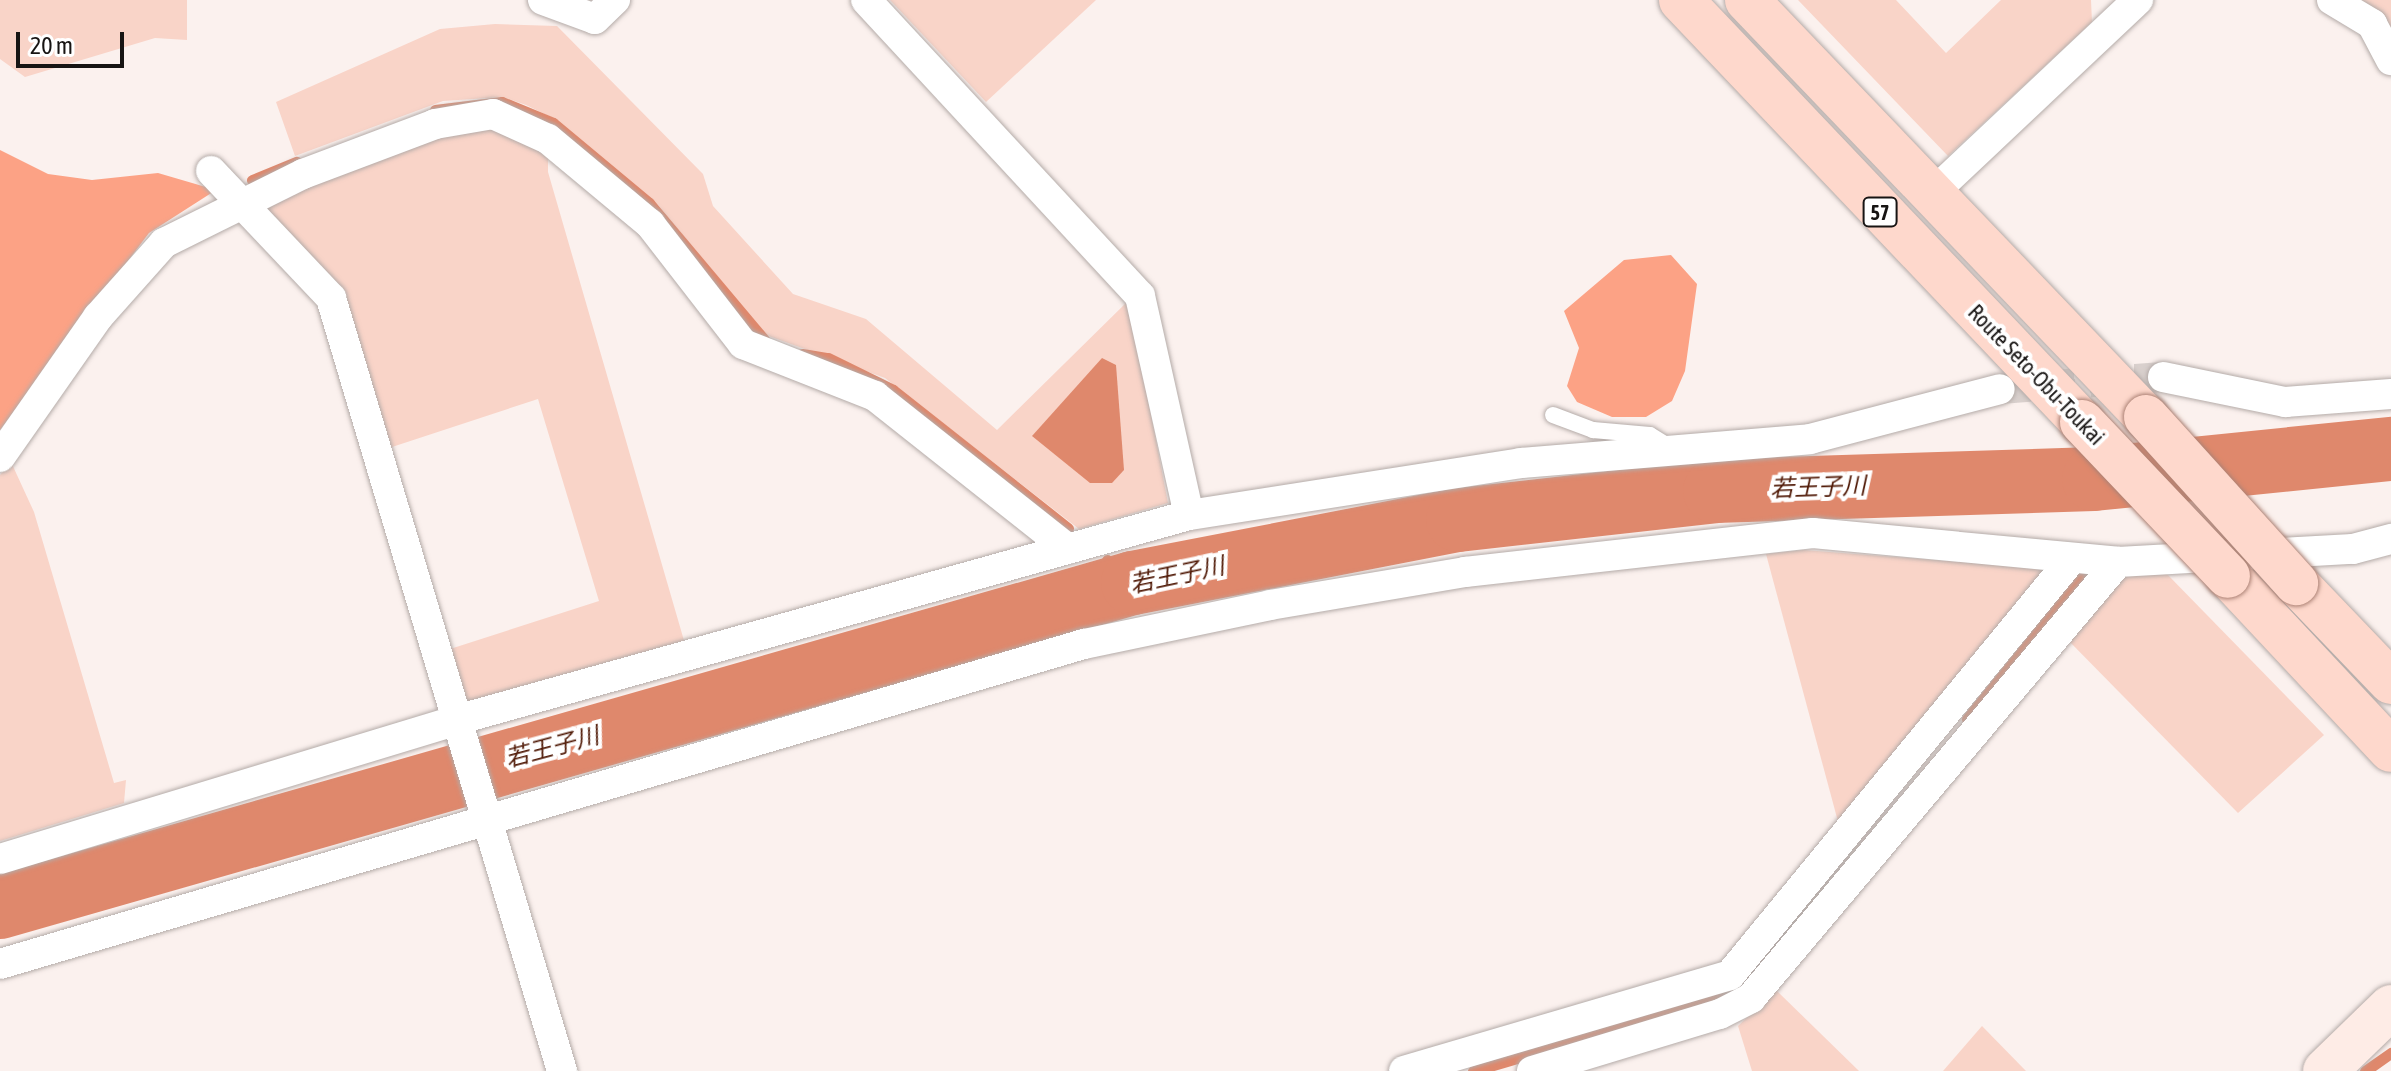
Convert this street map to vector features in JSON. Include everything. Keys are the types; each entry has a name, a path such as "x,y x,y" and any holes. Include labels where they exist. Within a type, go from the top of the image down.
{"main road":[{"name":"Route Seto-Obu-Toukai","path":"1681,0 2391,750"},
{"name":"57","path":"1747,0 2146,417 2296,583 2391,682"}],"street":[{"path":"543,0 595,19 615,0"},
{"path":"866,0 1140,296 1189,515"},
{"path":"2332,0 2372,24 2391,60"},
{"path":"1933,193 2122,5"},
{"path":"0,457 98,317 164,243 244,201 447,120 493,114 521,123 650,224 743,344 875,396 1068,549"},
{"path":"211,171 244,201 331,298 460,719 562,1071"},
{"path":"2163,377 2285,402 2391,394"},
{"path":"0,859 460,719 1189,515 1521,463 1810,439 2000,389"},
{"path":"0,964 1084,644 1465,572 1813,533 2070,561 2118,562 2353,549 2391,539"},
{"path":"1404,1071 1730,975 2070,561"},
{"path":"1532,1071 1720,1014 1751,998 2118,562"},
{"path":"2325,1071 2391,1007"}],"lane":[{"path":"1553,415 1593,430 1650,435 1678,452"}],"shaded area":[{"path":"0,0 187,0 187,40 155,38 25,77 0,59"},
{"path":"890,0 1096,0 986,102"},
{"path":"1798,0 1896,0 1946,53 2001,0 2091,0 2092,22 1948,156"},
{"path":"2350,0 2391,0 2391,36"},
{"path":"495,24 557,26 703,174 713,206 793,294 866,319 997,430 1129,300 1168,503 1079,529 885,378 766,335 658,205 555,119 526,105 503,97 443,101 295,156 276,102 440,29"},
{"path":"478,124 548,149 548,172 685,644 471,705 462,701 447,650 599,601 538,399 389,448 346,297 264,213 270,198"},
{"path":"0,150 48,174 92,180 158,173 216,190 149,233 0,430"},
{"path":"1671,255 1697,284 1685,371 1672,401 1646,417 1612,417 1577,402 1567,386 1579,348 1564,311 1624,260"},
{"path":"1102,358 1116,365 1124,470 1112,483 1090,483 1032,436"},
{"path":"11,462 34,512 114,783 126,780 124,803 0,841 0,475"},
{"path":"1803,550 2040,568 2045,582 1840,829 1766,554"},
{"path":"2166,573 2324,735 2238,813 2065,637 2117,576"},
{"path":"1776,990 1859,1071 1752,1071 1738,1026"},
{"path":"1982,1026 2026,1071 1943,1071"}],"waterway":[{"path":"435,110 502,102 553,123 649,203 767,343"},
{"path":"252,180 296,162"},
{"path":"802,354 828,358 893,390 1068,528"},
{"name":"若王子川","path":"0,907 1133,583 1458,520 1715,491 2094,479 2391,449"},
{"path":"1107,560 1133,583"},
{"path":"1967,719 2082,577"},
{"path":"1473,1071 1729,995"},
{"path":"2365,1071 2391,1053"}],"tunnel":[{"path":"2000,389 2163,377"}]}
